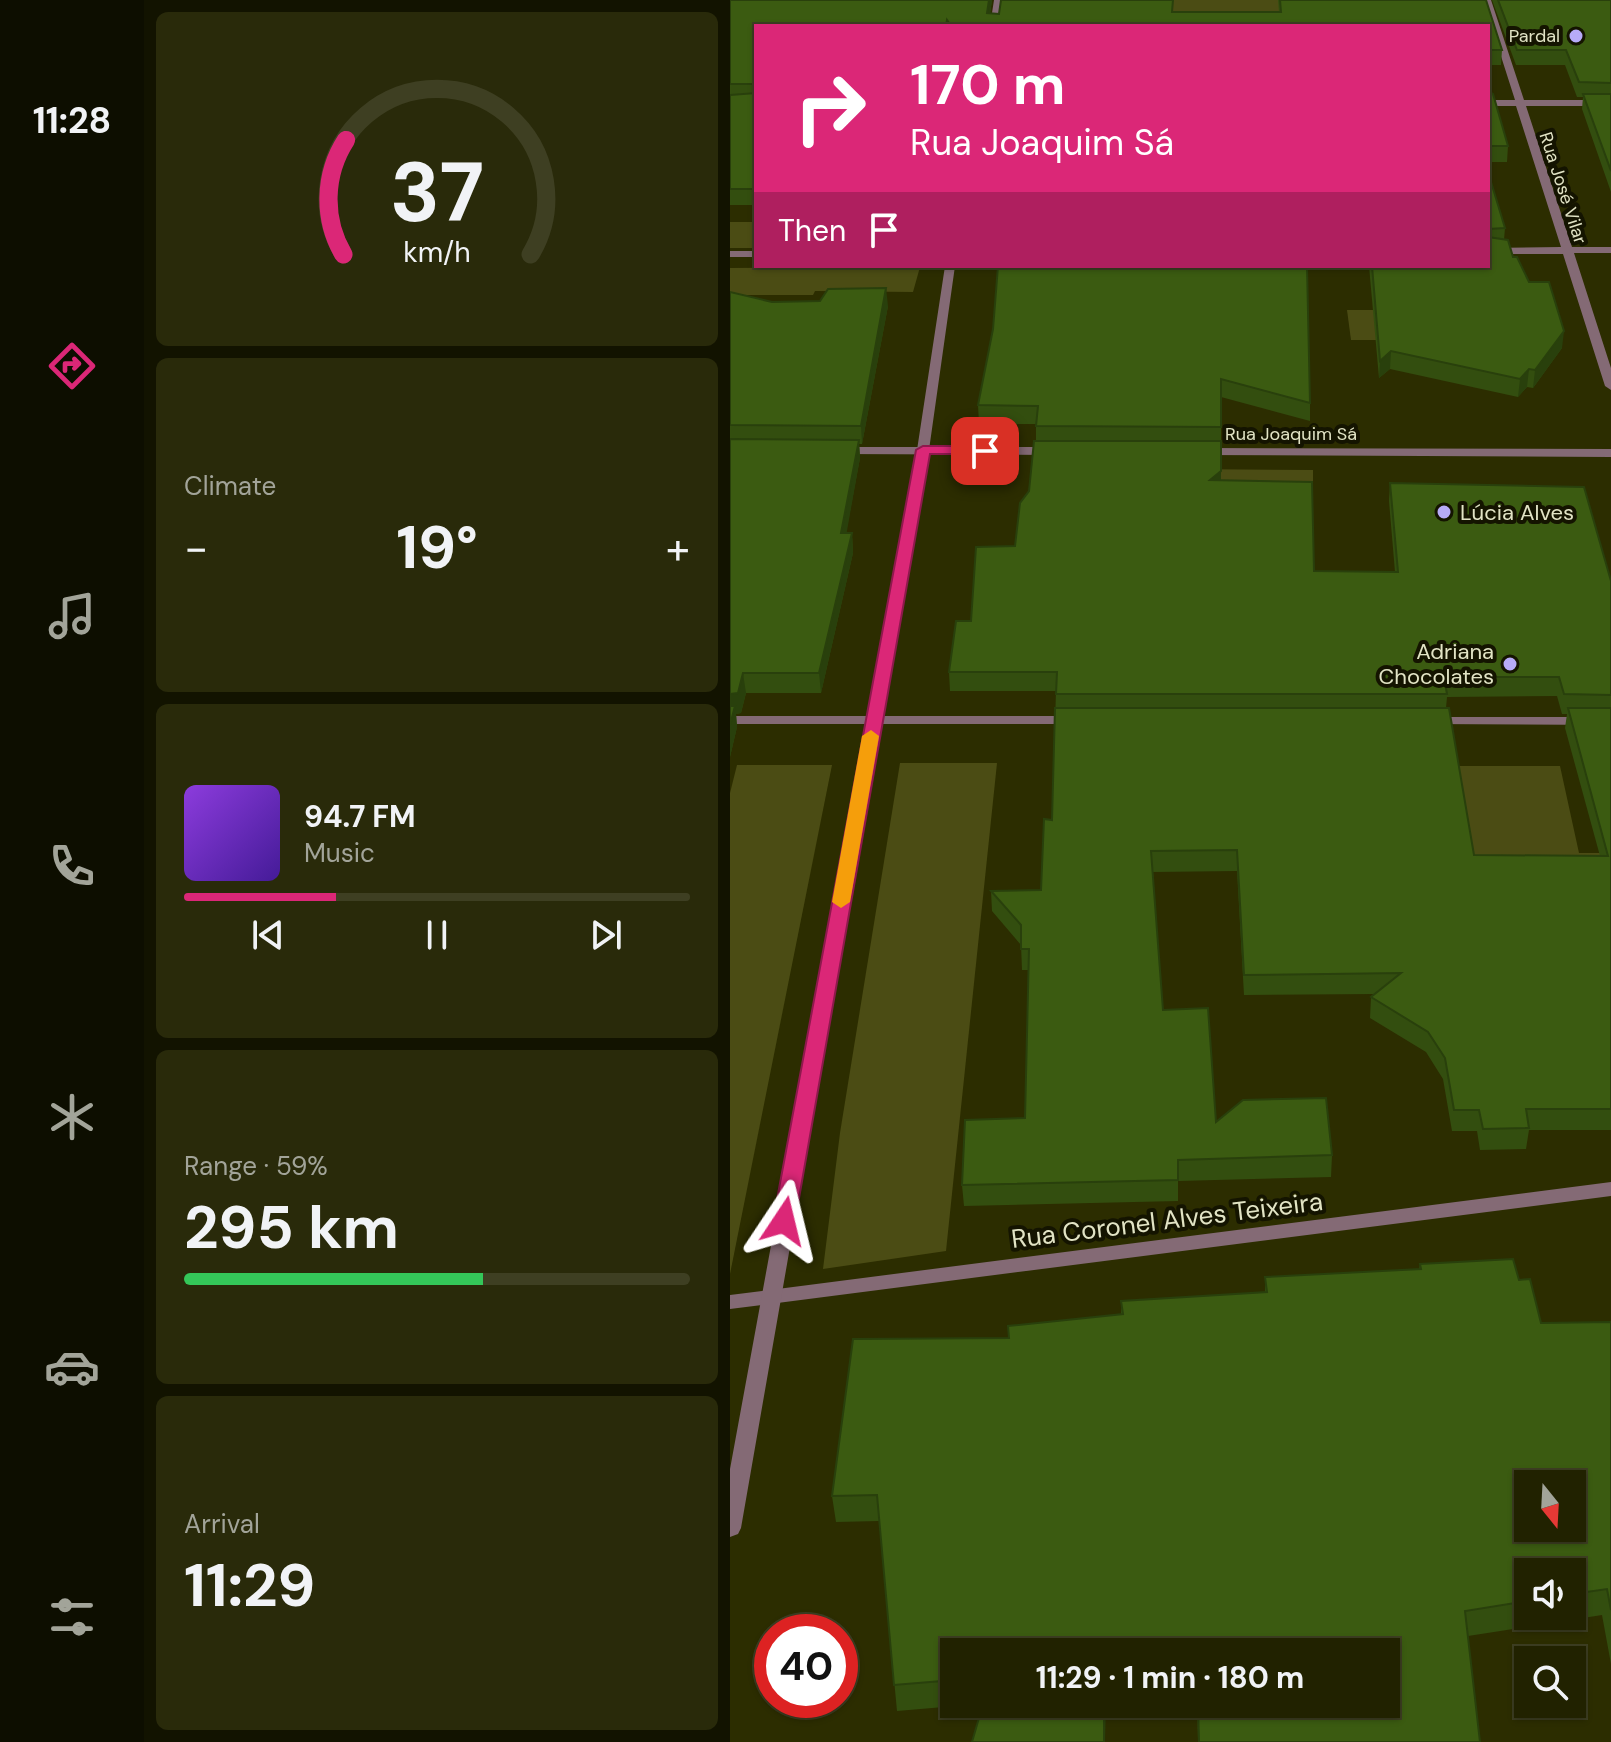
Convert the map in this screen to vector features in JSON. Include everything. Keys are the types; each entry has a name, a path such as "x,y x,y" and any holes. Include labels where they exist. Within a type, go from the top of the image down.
{"street":[{"path":"994,24 998,0"},
{"name":"Rua José Vilar","path":"1487,0 1517,103 1611,386"},
{"path":"1490,103 1611,103"},
{"path":"1490,251 1611,250"},
{"path":"730,254 754,254"},
{"path":"730,1528 923,450 950,268"},
{"path":"821,451 1065,451"},
{"name":"Rua Joaquim Sá","path":"1190,452 1611,453"},
{"path":"730,720 1086,720"},
{"path":"1420,721 1611,721"},
{"name":"Rua Coronel Alves Teixeira","path":"730,1302 1611,1189"}],"shaded area":[{"path":"1167,0 1280,0 1282,24 1166,24"},
{"path":"730,222 754,222 754,248 730,248"},
{"path":"730,268 920,268 913,292 815,291 813,295 730,295"},
{"path":"1347,310 1380,310 1386,340 1351,340"},
{"path":"1182,469 1313,470 1313,506 1201,505"},
{"path":"900,763 997,763 946,1251 823,1269 840,1133"},
{"path":"737,765 832,765 730,1274 730,793"},
{"path":"1448,766 1560,766 1579,853 1611,853 1471,912"}],"building":[{"path":"730,0 989,0 987,13 999,14 1001,0 1173,0 1172,12 1281,12 1280,0 1486,0 1502,50 1490,50 1490,24 950,24 947,20 946,24 754,24 754,84 730,84"},
{"path":"1498,0 1611,0 1611,83 1579,82 1566,50 1517,50"},
{"path":"1490,92 1493,94 1508,146 1490,146"},
{"path":"754,93 754,189 730,189 730,95"},
{"path":"1583,94 1611,94 1611,171"},
{"path":"1490,179 1505,228 1490,229"},
{"path":"1490,237 1508,240 1513,257 1517,257 1529,282 1549,282 1564,331 1535,370 1529,369 1520,379 1391,351 1380,361 1372,268 1490,268"},
{"path":"998,268 1307,268 1310,403 1221,379 1221,427 1036,426 1038,406 978,405 993,329"},
{"path":"886,288 861,426 730,425 730,292 772,302 820,301 828,289"},
{"path":"730,439 859,440 841,533 852,533 819,673 743,673 738,693 730,694"},
{"path":"1034,441 1221,441 1221,471 1210,480 1312,482 1314,571 1398,572 1390,483 1584,487 1611,581 1611,695 1564,694 1559,677 1444,677 1447,694 1056,694 1057,672 949,672 956,621 971,621 976,547 1015,546 1020,503 1029,491"},
{"path":"730,706 735,706 730,725"},
{"path":"1055,708 1449,708 1474,855 1608,856 1568,708 1611,708 1611,1109 1526,1109 1529,1128 1483,1129 1479,1110 1454,1110 1445,1058 1428,1032 1371,997 1401,973 1244,975 1237,850 1151,851 1163,1010 1208,1008 1216,1122 1243,1100 1326,1098 1332,1155 1178,1160 1178,1180 962,1185 965,1120 1025,1118 1029,949 1021,949 1021,925 991,891 1041,890 1044,819 1052,820"},
{"path":"1513,1259 1519,1280 1530,1279 1541,1323 1611,1322 1611,1610 1607,1589 1586,1592 1586,1558 1514,1558 1514,1603 1465,1611 1480,1742 1199,1742 1198,1718 1400,1718 1400,1638 940,1638 940,1681 894,1685 877,1495 832,1496 853,1339 1009,1338 1008,1326 1123,1314 1121,1301 1267,1292 1265,1277 1421,1269 1420,1264"},
{"path":"979,1718 1104,1718 1104,1742 972,1742"}],"slow traffic":[{"path":"841,902 871,736"}],"place":[{"name":"Pardal","path":"1576,36"},
{"name":"Lúcia Alves","path":"1444,512"},
{"name":"Adriana Chocolates","path":"1510,664"}],"route":[{"path":"784,1221 923,450 985,451"}]}
